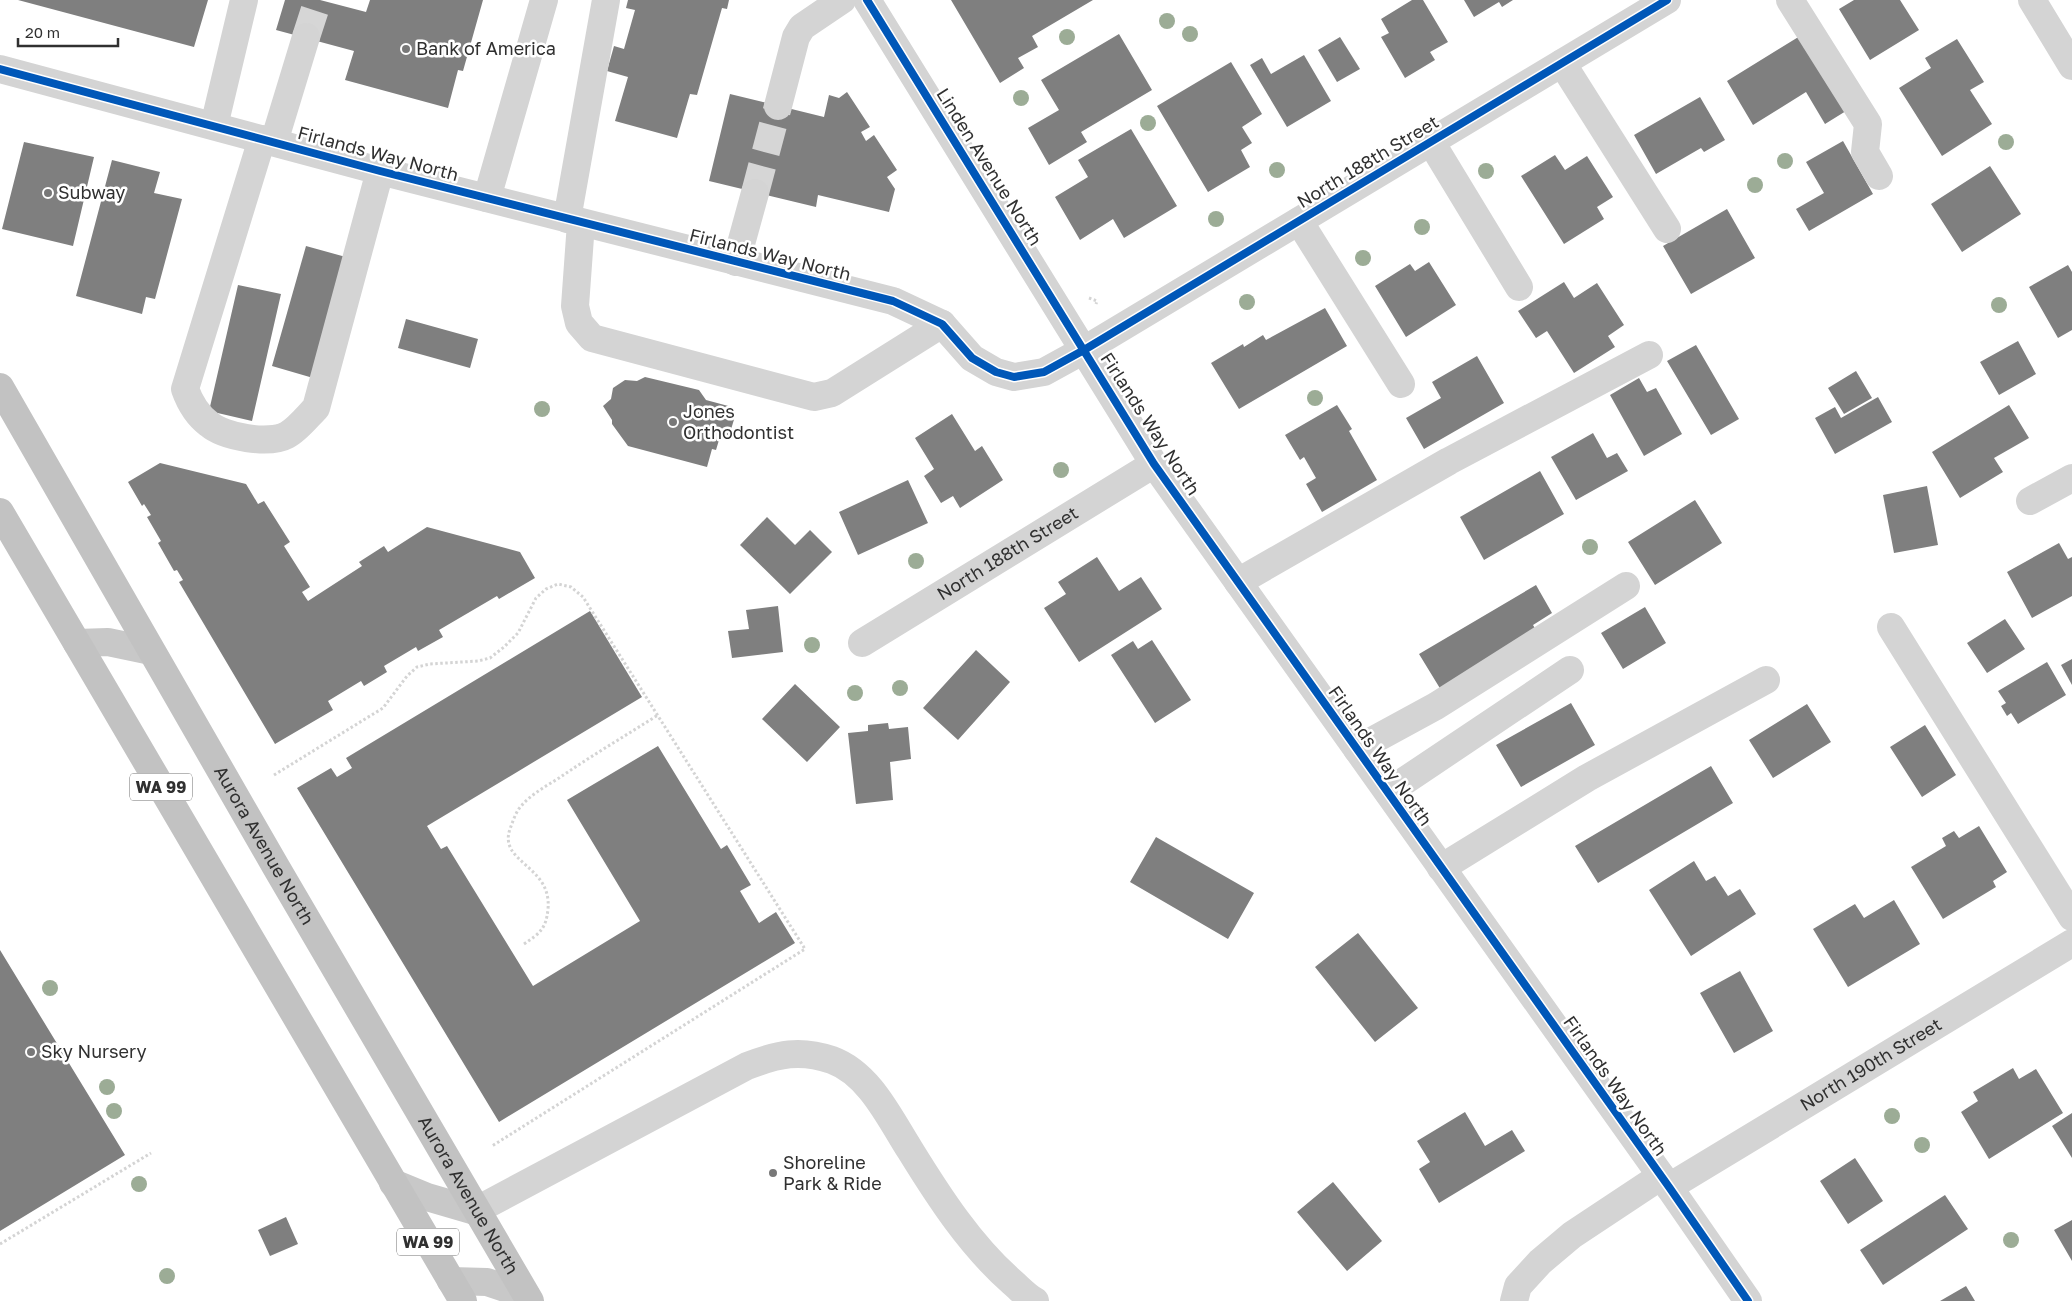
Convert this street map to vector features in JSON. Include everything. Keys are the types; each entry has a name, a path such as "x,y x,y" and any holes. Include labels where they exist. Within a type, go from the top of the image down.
{"highway":[{"name":"Aurora Avenue North","path":"0,387 151,651 528,1298"},
{"name":"WA 99","path":"0,512 457,1291"}],"main road":[{"path":"77,643 108,642 151,651"},
{"path":"393,1183 427,1197 476,1211"},
{"path":"457,1291 487,1282 528,1298"}],"street":[{"path":"214,126 244,0"},
{"path":"487,198 544,0"},
{"path":"606,0 574,221 575,306 579,323 592,338 814,397 832,393 942,324"},
{"path":"778,106 796,36 809,21 842,0"},
{"name":"Linden Avenue North","path":"867,0 1084,350"},
{"name":"North 188th Street","path":"1084,350 1667,0"},
{"path":"1790,0 1868,124 1864,152 1879,176"},
{"path":"2032,0 2072,66"},
{"path":"306,38 217,285 185,390 190,403 210,426 235,436 271,440 288,435 316,408 380,171"},
{"path":"1562,63 1667,229"},
{"name":"Firlands Way North","path":"0,69 380,171 893,301 942,324 972,358 996,372 1014,377 1044,372 1084,350 1154,464 1665,1181 1748,1301"},
{"path":"1431,142 1519,287"},
{"path":"736,262 755,192"},
{"path":"1299,221 1401,384"},
{"path":"1238,582 1449,461 1649,355"},
{"name":"North 188th Street","path":"862,643 1154,464"},
{"path":"2030,502 2072,478"},
{"path":"1357,749 1436,706 1626,586"},
{"path":"1891,627 2072,917"},
{"path":"1388,792 1570,670"},
{"path":"1441,868 1587,778 1766,680"},
{"name":"North 190th Street","path":"1514,1301 1518,1286 1540,1262 1572,1235 2072,943"},
{"path":"476,1211 748,1066 775,1055 805,1054 833,1061 858,1076 877,1099 940,1198 967,1234 991,1264 1035,1301"}],"path":[{"path":"274,775 383,708 407,676 417,668 439,662 478,661 490,658 518,633 536,598 546,589 558,584 571,587 583,597 805,949 492,1146"},
{"path":"524,944 540,933 546,921 548,903 547,889 539,876 515,856 510,844 509,831 521,806 532,796 658,715"},
{"path":"0,1244 151,1153"}],"building":[{"path":"18,0 208,0 194,47"},
{"path":"285,0 320,0 366,12 370,0 483,0 463,71 458,70 448,108 345,80 354,51 276,30"},
{"path":"628,0 729,0 727,9 722,8 697,95 690,94 677,138 615,121 628,77 607,71 614,46 624,49 635,10 626,8"},
{"path":"951,0 1093,0 1032,36 1038,47 1018,58 1024,68 1000,83"},
{"path":"1412,0 1423,0 1448,42 1430,52 1435,60 1405,78 1381,37 1389,33 1381,19"},
{"path":"1464,0 1513,0 1502,7 1499,2 1474,17"},
{"path":"1854,0 1900,0 1919,30 1870,60 1839,9"},
{"path":"1119,34 1152,90 1081,132 1087,142 1049,165 1028,128 1059,110 1041,80"},
{"path":"1800,36 1846,111 1825,124 1806,92 1753,125 1727,81"},
{"path":"1340,37 1360,69 1337,82 1318,50"},
{"path":"1957,39 1984,82 1970,90 1992,124 1942,156 1899,88 1931,68 1925,58"},
{"path":"1304,55 1331,101 1287,127 1250,65 1262,58 1271,74"},
{"path":"1231,62 1262,114 1242,127 1252,143 1241,150 1250,167 1208,192 1157,106"},
{"path":"847,92 870,127 861,132 866,141 874,135 897,170 887,177 895,189 889,212 818,195 816,207 709,181 730,94 824,117 829,95 839,98"},
{"path":"1700,97 1725,140 1704,152 1701,148 1656,174 1634,135"},
{"path":"1131,129 1177,206 1124,238 1113,219 1080,240 1055,197 1088,177 1078,160"},
{"path":"1843,141 1873,194 1809,231 1796,209 1824,193 1806,162"},
{"name":"Subway","path":"24,142 94,157 73,246 2,229"},
{"path":"1555,155 1565,170 1587,156 1613,197 1597,207 1604,219 1564,244 1521,176"},
{"path":"112,160 160,172 154,193 182,199 155,299 146,297 142,314 76,296"},
{"path":"1990,166 2021,214 1962,252 1931,204"},
{"path":"1727,209 1755,258 1691,294 1663,246"},
{"path":"306,246 353,259 320,380 272,366"},
{"path":"1429,262 1456,305 1406,337 1375,286 1410,264 1415,271"},
{"path":"2068,265 2072,272 2072,330 2058,338 2029,287"},
{"path":"1564,282 1574,298 1597,283 1624,325 1608,336 1615,347 1574,373 1547,331 1536,338 1518,311"},
{"path":"238,285 281,294 252,421 209,411"},
{"path":"1325,308 1347,346 1239,409 1211,363 1243,344 1244,347 1263,335 1266,340"},
{"path":"406,319 478,339 470,368 398,348"},
{"path":"2018,341 2036,374 1999,395 1980,362"},
{"path":"1696,345 1739,419 1711,435 1667,361"},
{"path":"1477,356 1504,403 1424,449 1406,418 1441,398 1432,382"},
{"path":"1856,371 1872,398 1844,414 1828,388"},
{"name":"Jones Orthodontist","path":"645,377 699,390 706,400 732,407 730,411 736,413 729,436 719,440 716,450 712,449 707,467 628,446 612,424 612,420 603,406 611,399 613,388 625,380 637,381"},
{"path":"1639,378 1647,392 1656,388 1682,434 1644,456 1610,395"},
{"path":"1878,397 1892,422 1835,454 1815,418 1835,407 1841,418"},
{"path":"1337,405 1352,429 1349,431 1377,480 1322,512 1306,484 1316,478 1304,457 1300,460 1285,435"},
{"path":"2009,405 2029,438 1994,458 2003,472 1960,498 1932,452"},
{"path":"952,414 975,451 982,446 1003,480 960,508 953,496 941,503 924,476 934,469 915,438"},
{"path":"1593,433 1607,458 1617,453 1628,471 1576,500 1551,457"},
{"path":"160,463 246,484 258,504 264,501 290,542 284,546 310,587 302,592 308,601 362,566 359,562 384,546 388,552 427,527 520,552 535,578 499,599 497,596 439,630 443,637 418,651 416,647 384,666 387,672 364,686 361,681 328,701 333,710 275,744 179,582 183,580 177,570 174,571 158,543 161,541 147,517 151,515 144,504 142,506 128,482"},
{"path":"1540,471 1564,514 1484,560 1460,517"},
{"path":"908,480 928,523 858,555 839,512"},
{"path":"1927,486 1938,545 1894,553 1883,495"},
{"path":"1695,500 1722,543 1655,585 1628,542"},
{"path":"767,517 795,545 810,530 832,552 790,594 740,545"},
{"path":"2059,543 2068,559 2072,557 2072,596 2032,618 2007,572"},
{"path":"1097,557 1119,591 1141,577 1162,609 1079,662 1044,608 1066,594 1058,582"},
{"path":"1536,585 1552,613 1533,625 1540,637 1441,690 1419,654"},
{"path":"778,606 783,652 732,658 728,631 749,629 746,610"},
{"path":"1645,607 1666,643 1623,669 1601,633"},
{"path":"590,611 642,697 427,826 441,849 447,846 533,986 640,921 567,800 658,746 721,849 727,845 751,885 740,891 759,923 776,912 795,943 499,1122 297,788 331,768 337,777 352,768 346,758"},
{"path":"2005,619 2025,649 1987,673 1967,643"},
{"path":"1152,640 1191,700 1155,723 1111,655 1133,641 1138,649"},
{"path":"976,650 1010,682 958,740 923,708"},
{"path":"2072,659 2072,685 2061,665"},
{"path":"2047,662 2066,695 2018,724 2011,713 2007,716 2001,706 2006,703 1998,691"},
{"path":"795,684 840,727 807,762 762,719"},
{"path":"1571,703 1595,745 1521,787 1496,745"},
{"path":"1807,704 1831,742 1773,778 1749,740"},
{"path":"888,723 889,729 908,727 911,759 890,762 893,800 856,804 848,733 868,731 868,725"},
{"path":"1925,725 1956,775 1922,797 1890,747"},
{"path":"1711,766 1733,803 1598,883 1575,846"},
{"path":"1979,826 2007,872 1993,881 1996,887 1943,919 1911,867 1946,846 1942,838 1954,831 1959,838"},
{"path":"1156,837 1254,893 1228,939 1130,882"},
{"path":"1694,861 1706,881 1715,876 1728,896 1740,889 1756,914 1691,956 1649,890"},
{"path":"1894,900 1920,944 1848,987 1813,929 1855,904 1864,918"},
{"path":"1358,933 1418,1008 1375,1042 1315,967"},
{"name":"Sky Nursery","path":"0,950 125,1155 0,1231"},
{"path":"1740,971 1773,1031 1734,1053 1700,993"},
{"path":"2013,1068 2019,1079 2036,1069 2063,1113 1989,1159 1961,1112 1978,1101 1973,1092"},
{"path":"1465,1112 1485,1146 1512,1130 1525,1151 1439,1203 1419,1169 1430,1162 1417,1141"},
{"path":"2072,1113 2072,1158 2052,1126"},
{"path":"1855,1158 1883,1201 1848,1224 1820,1181"},
{"path":"1333,1182 1382,1241 1347,1271 1297,1212"},
{"path":"1945,1195 1968,1229 1883,1285 1860,1250"},
{"path":"286,1217 298,1244 270,1256 258,1230"},
{"path":"2072,1220 2072,1261 2054,1230"},
{"path":"1966,1286 1975,1301 1940,1301"}],"tunnel":[{"path":"306,37 318,0"},
{"path":"755,193 778,106"}],"cycle path":[{"path":"867,0 1154,464 1669,1187 1748,1301"},
{"path":"0,69 380,171 893,301 942,324 972,358 996,372 1014,377 1044,372 1084,350 1667,0"}],"place":[{"name":"Bank of America","path":"406,49"},
{"name":"Subway","path":"48,193"},
{"name":"Jones Orthodontist","path":"673,422"},
{"name":"Sky Nursery","path":"31,1052"},
{"name":"Shoreline Park & Ride","path":"773,1173"}]}
